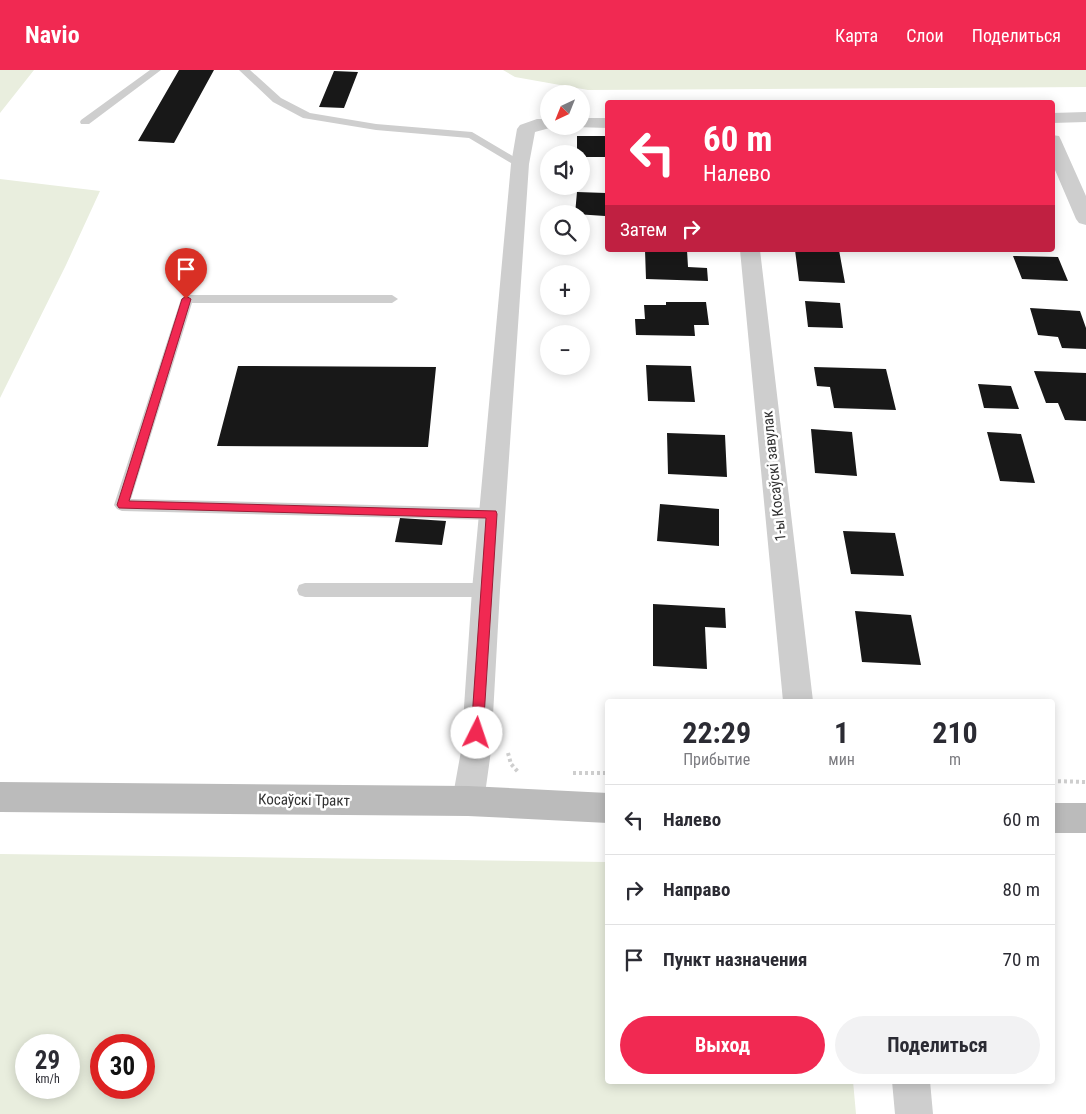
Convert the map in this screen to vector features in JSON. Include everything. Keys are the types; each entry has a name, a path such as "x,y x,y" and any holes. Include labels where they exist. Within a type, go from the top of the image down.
{"main road":[{"name":"Косаўскі Тракт","path":"0,797 468,801 605,808"},
{"path":"1055,818 1086,818"}],"street":[{"path":"1055,118 1086,118"},
{"path":"590,123 605,123"},
{"path":"468,801 476,751 486,590 520,164 526,129 540,124"},
{"path":"1055,147 1086,219"},
{"name":"1-ы Косаўскі завулак","path":"750,252 798,699"},
{"path":"911,1084 914,1114"}],"lane":[{"path":"85,122 156,70"},
{"path":"244,70 276,100 308,116 376,127 472,135 520,164"},
{"path":"392,300 186,299 122,505 492,514"},
{"path":"305,590 486,590"}],"path":[{"path":"1055,781 1086,782"}],"green space":[{"path":"0,70 34,70 0,113"},
{"path":"503,70 1086,70 1086,87 590,90 590,85 560,85 515,77"},
{"path":"0,179 100,191 66,265 0,398"},
{"path":"0,854 605,862 605,1084 853,1084 856,1114 0,1114"}],"building":[{"path":"179,70 214,70 174,143 138,141"},
{"path":"334,71 358,72 344,108 319,107"},
{"path":"577,136 605,136 605,157 590,157 590,145 577,145"},
{"path":"590,192 605,193 605,216 590,215 590,205 576,205 577,195 590,195"},
{"path":"645,252 687,252 688,267 707,268 708,281 646,279"},
{"path":"795,252 839,252 845,283 799,281"},
{"path":"1013,256 1058,257 1068,281 1022,279"},
{"path":"805,301 840,303 843,328 808,327"},
{"path":"666,302 706,302 709,325 694,325 695,336 636,335 635,319 645,319 644,305 666,305"},
{"path":"1030,308 1080,311 1086,328 1086,349 1062,348 1058,337 1038,335"},
{"path":"646,365 691,366 695,402 648,401"},
{"path":"238,366 436,367 428,447 217,446"},
{"path":"814,367 886,369 896,410 834,408 830,387 817,386"},
{"path":"1034,371 1086,373 1086,421 1065,420 1058,403 1046,403"},
{"path":"978,384 1011,386 1019,409 984,408"},
{"path":"811,429 852,432 857,476 815,473"},
{"path":"987,432 1021,434 1035,483 1000,481"},
{"path":"667,433 725,435 727,477 668,474"},
{"path":"660,504 719,509 719,546 657,541"},
{"path":"400,518 446,521 442,545 395,542"},
{"path":"843,531 895,533 904,576 851,574"},
{"path":"653,604 725,608 726,628 705,627 707,669 653,666"},
{"path":"855,611 911,615 921,665 862,662"}],"route":[{"path":"186,299 122,505 492,514 477,733"}]}
